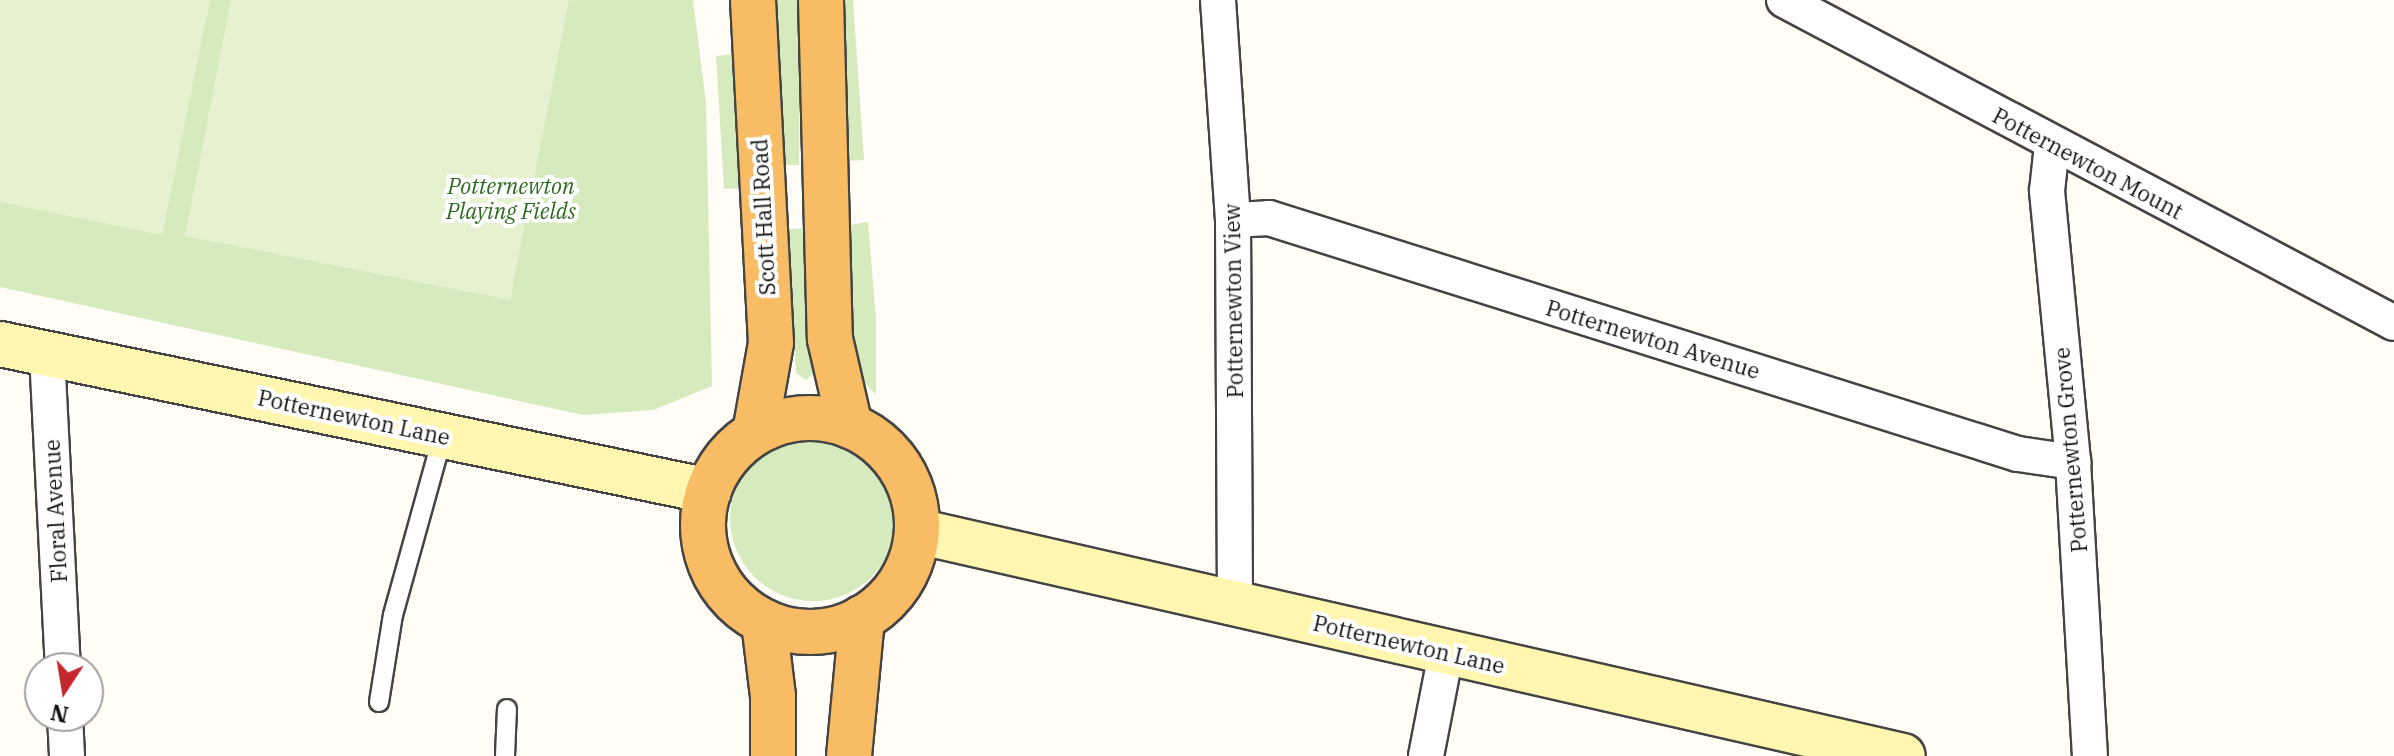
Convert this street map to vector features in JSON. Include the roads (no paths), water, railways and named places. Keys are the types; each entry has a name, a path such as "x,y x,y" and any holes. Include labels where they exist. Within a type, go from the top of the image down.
{"highway":[{"name":"Scott Hall Road","path":"753,0 771,343 755,433"},
{"path":"821,0 830,339 850,426"},
{"path":"805,419 850,426 876,439 906,477 917,531 912,557 898,585 862,618 811,632 764,622 728,593 713,569 705,544 709,491 725,460 755,433 805,419"},
{"path":"849,756 862,618"},
{"path":"764,622 773,696 773,756"}],"main road":[{"name":"Potternewton Lane","path":"0,344 709,491"},
{"name":"Potternewton Lane","path":"917,531 1446,653 1778,744 1903,756"}],"street":[{"name":"Potternewton View","path":"1218,0 1233,220 1235,603"},
{"name":"Potternewton Mount","path":"1784,0 2052,145 2394,323"},
{"name":"Potternewton Grove","path":"2052,145 2047,191 2073,462 2090,756"},
{"name":"Potternewton Avenue","path":"1233,220 1269,218 2018,454 2073,462"},
{"name":"Floral Avenue","path":"47,354 62,652"},
{"path":"1426,756 1446,653"},
{"path":"66,732 67,756"}],"lane":[{"path":"379,702 393,615 443,435"},
{"path":"505,756 507,709"}],"park label":[{"name":"Potternewton Playing Fields","path":"511,198"}]}
